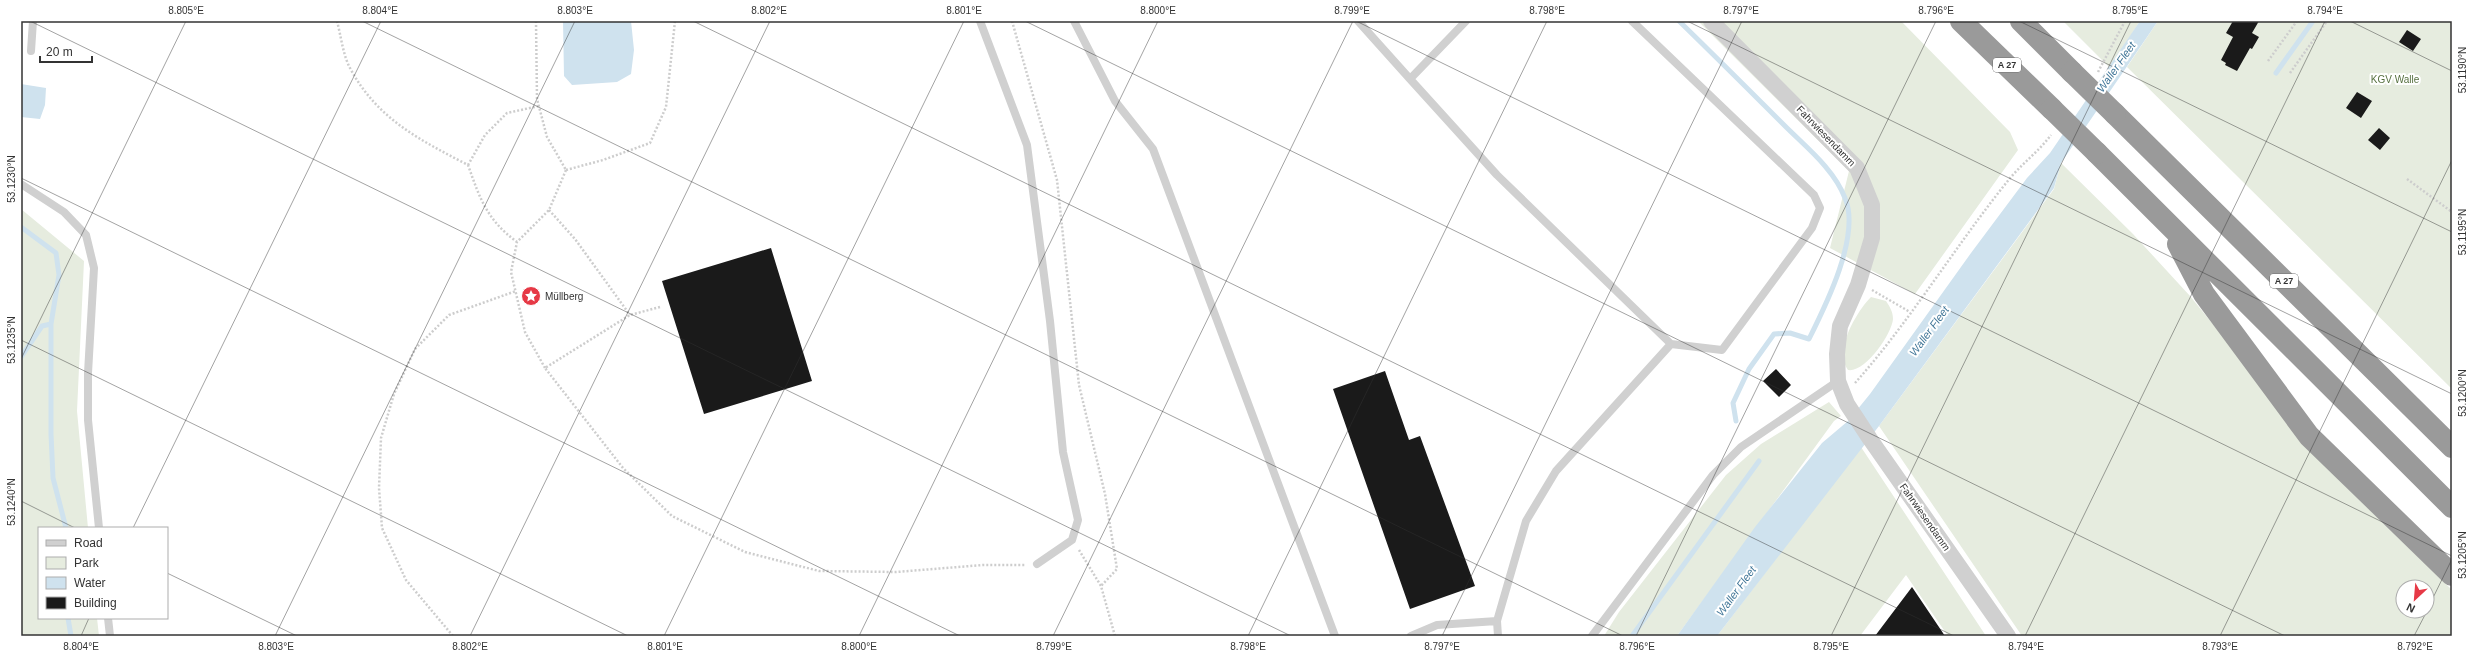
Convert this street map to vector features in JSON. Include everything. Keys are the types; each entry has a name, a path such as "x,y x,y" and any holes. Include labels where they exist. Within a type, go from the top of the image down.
{"highway":[{"name":"A 27","path":"1961,21 2052,108 2452,507"},
{"name":"A 27","path":"2021,21 2452,447"},
{"path":"2167,224 2204,294 2309,436 2452,575"}],"street":[{"name":"Fahrwiesendamm","path":"1711,21 1857,168 1872,205 1872,238 1858,285 1840,326 1837,354 1838,380 1846,400 1870,439 2008,636"}],"lane":[{"path":"31,51 33,21"},
{"path":"980,21 1027,145 1050,321 1063,452 1078,520 1072,540 1037,564"},
{"path":"1358,21 1497,174 1671,344 1722,350 1812,228 1820,208 1814,195 1632,21"},
{"path":"1410,79 1466,21"},
{"path":"1075,22 1115,101 1153,149 1335,636"},
{"path":"21,184 64,212 86,235 94,268 88,373 88,420 99,527"},
{"path":"1498,636 1497,620 1526,521 1556,471 1671,344"},
{"path":"1592,636 1713,475 1742,447 1838,380"},
{"path":"108,619 110,636"},
{"path":"1411,636 1437,626 1497,620"}],"path":[{"path":"337,21 350,68 382,112 420,140 468,165 481,201 500,229 518,242"},
{"path":"536,21 539,106 547,137 566,170"},
{"path":"566,170 603,160 650,143 666,107 675,21"},
{"path":"1012,21 1057,180 1079,385 1105,494 1117,568 1101,586"},
{"path":"2105,63 2125,21"},
{"path":"2268,61 2296,21"},
{"path":"2290,74 2328,21"},
{"path":"468,165 485,135 507,113 539,106"},
{"path":"1846,400 2012,175 2040,150"},
{"path":"566,170 549,210 518,242 511,272 525,332 546,368 623,468 672,516 745,552 819,571 896,572 983,565 1037,564"},
{"path":"2407,179 2452,212"},
{"path":"549,210 575,239 630,315"},
{"path":"1858,285 1878,292 1910,312"},
{"path":"453,636 406,580 382,528 379,488 381,438 394,394 415,349 449,315 516,291"},
{"path":"546,368 630,315 660,306"},
{"path":"1072,540 1101,586 1115,636"}],"green space":[{"path":"1698,21 1901,21 2010,132 2018,150 1915,294 1830,248 1849,171"},
{"path":"2063,21 2140,21 2110,68"},
{"name":"KGV Walle","path":"2158,21 2452,21 2452,389 2127,67"},
{"path":"2061,163 2133,234 2190,296 2344,485 2452,590 2452,636 2022,636 1879,426 2054,189"},
{"path":"21,209 84,261 77,411 88,527 38,527 38,619 97,619 99,636 21,636"},
{"path":"1871,297 1886,301 1890,307 1893,319 1891,326 1883,343 1869,359 1855,369 1848,370 1844,362 1843,353 1845,342 1859,312"},
{"path":"1829,402 1841,416 1834,421 1677,636 1604,636 1619,612 1726,475 1761,444"},
{"path":"1861,447 1986,636 1948,636 1906,575 1860,636 1717,636"}],"water":[{"path":"563,21 631,21 634,50 631,74 617,82 572,85 564,76"},
{"name":"Waller Fleet","path":"2140,21 2158,21 2061,163 2054,188 1879,426 1717,636 1677,636 1755,527 1822,443 1848,421 1870,394 1971,253 2027,178 2050,153"},
{"path":"21,84 46,88 45,105 40,119 21,117"}],"building":[{"path":"2233,21 2259,21 2252,33 2259,37 2252,49 2250,48 2237,71 2225,65 2226,63 2221,60 2233,37 2226,33"},
{"path":"2407,30 2421,39 2413,51 2399,42"},
{"path":"2357,92 2372,101 2361,118 2346,108"},
{"path":"2379,128 2390,138 2380,150 2368,140"},
{"path":"771,248 812,381 704,414 662,281"},
{"path":"1776,369 1791,385 1779,397 1763,381"},
{"path":"1385,371 1409,440 1420,436 1475,586 1410,609 1333,389"},
{"path":"1912,587 1945,636 1875,636"}],"waterway":[{"path":"1679,21 1827,168 1840,187 1849,213 1849,231 1839,270 1824,308 1809,339 1790,333 1774,334 1749,369 1733,403 1736,421"},
{"path":"2276,73 2313,21"},
{"path":"21,227 56,253 59,275 51,324 51,434 53,478 66,527"},
{"path":"21,357 42,326 51,324"},
{"path":"1632,636 1759,461"},
{"path":"68,619 71,636"}],"place":[{"name":"Müllberg","path":"531,296"}]}
